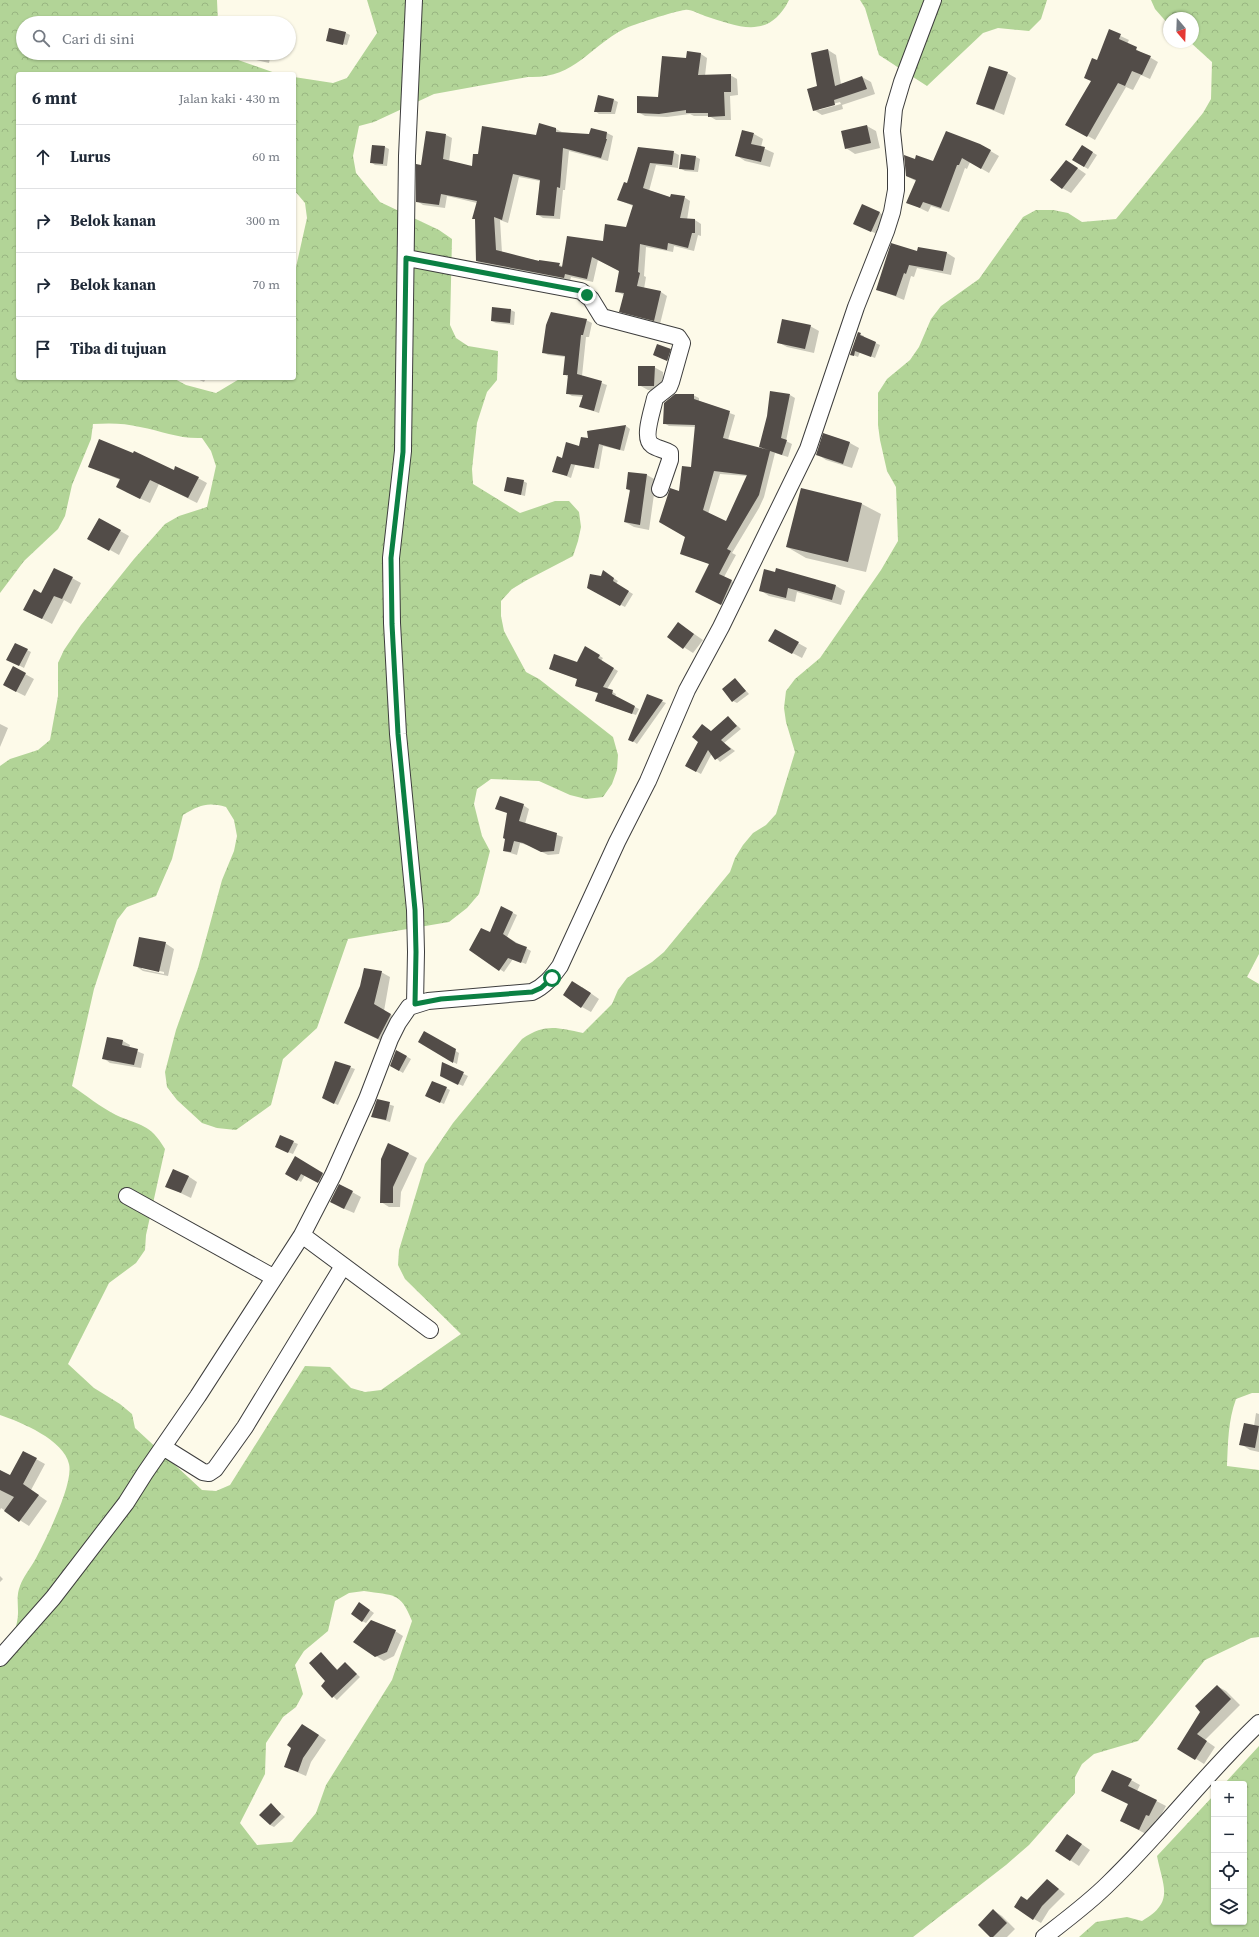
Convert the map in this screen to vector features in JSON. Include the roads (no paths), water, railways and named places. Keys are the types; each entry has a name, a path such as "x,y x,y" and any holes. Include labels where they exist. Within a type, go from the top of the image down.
{"street":[{"path":"414,0 407,156 403,452 391,558 392,624 398,734 415,910 415,1004"},
{"path":"0,1658 53,1598 126,1504 302,1235 333,1175 390,1039 409,1007 415,1004 441,999 532,992 541,988 552,978 560,966 617,842 648,781 687,690 720,627 808,449 856,307 892,212 896,190 896,169 892,131 894,109 902,82 933,0"},
{"path":"406,258 581,291 591,299 602,317 678,337 682,343 671,382 669,388 655,398 648,430 648,438 651,445 670,453 670,460 660,489"},
{"path":"127,1196 274,1277"},
{"path":"302,1235 430,1330"},
{"path":"163,1446 203,1472 208,1473 216,1469 245,1427 343,1266"},
{"path":"1044,1937 1072,1916 1109,1883 1229,1751 1259,1723"}]}
